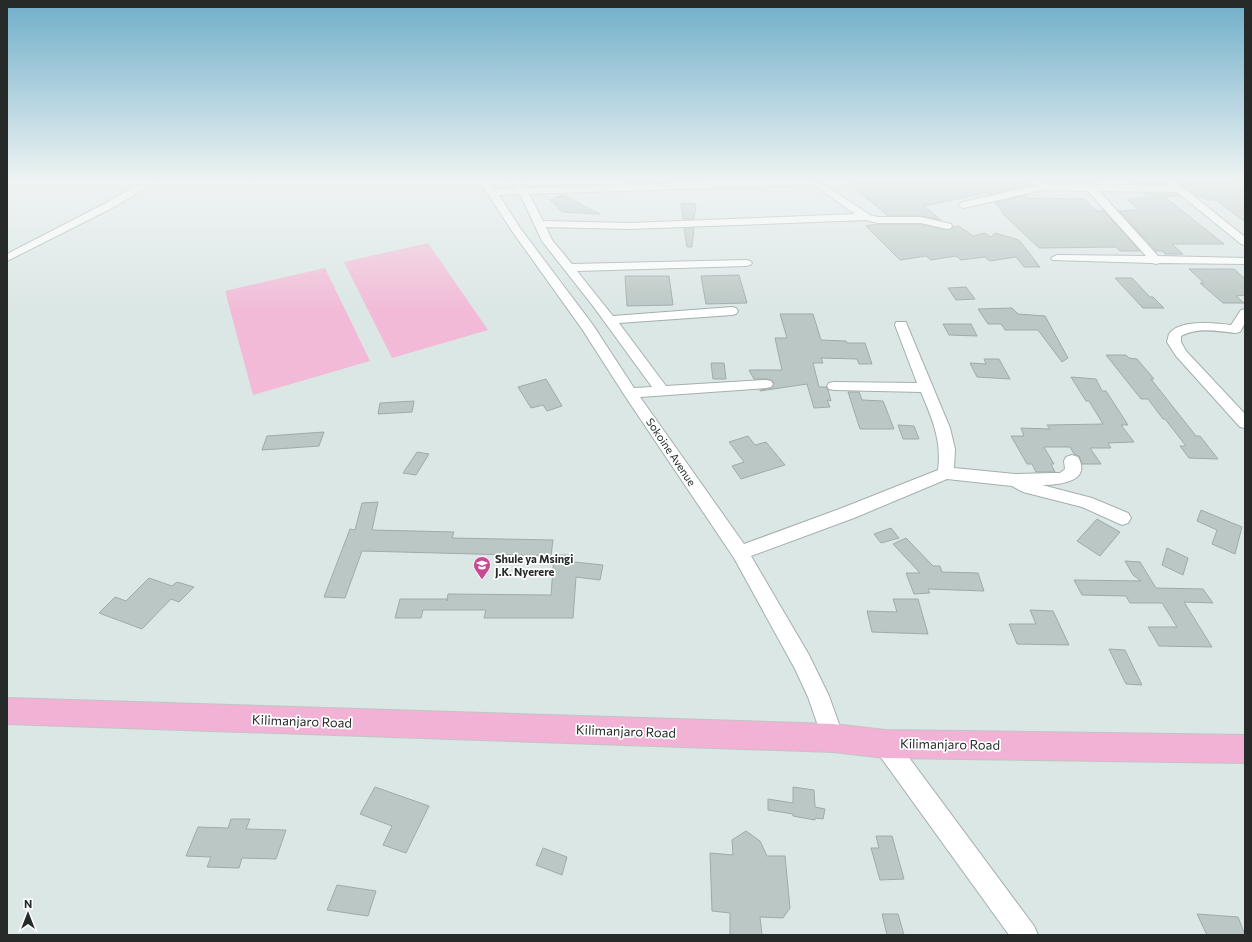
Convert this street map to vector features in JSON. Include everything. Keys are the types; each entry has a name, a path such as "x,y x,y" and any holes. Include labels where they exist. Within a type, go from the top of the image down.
{"main road":[{"name":"Kilimanjaro Road","path":"7,711 834,738 885,744 1245,749"}],"street":[{"path":"7,258 73,224"},
{"name":"Sokoine Avenue","path":"513,224 588,328 630,394 740,553 802,662 818,696 834,738"},
{"path":"662,390 547,240 540,224 630,226 683,224"},
{"path":"938,224 947,226"},
{"path":"1123,224 1156,261"},
{"path":"1223,224 1245,242"},
{"path":"1056,258 1245,262"},
{"path":"568,268 746,263"},
{"path":"609,320 732,310"},
{"path":"1245,313 1240,333 1215,327 1182,329 1175,334 1174,342 1181,353 1245,423"},
{"path":"901,325 911,354 942,423 947,439 949,457 946,473"},
{"path":"630,394 662,390 766,384"},
{"path":"834,386 926,388"},
{"path":"740,553 848,513 946,473 1015,480 1063,478 1073,472 1072,461"},
{"path":"1015,480 1030,488 1086,502 1122,518"},
{"path":"885,744 1025,935"}],"shaded area":[{"path":"428,243 488,330 392,358 344,262"},
{"path":"325,268 370,361 253,395 225,291"}],"building":[{"path":"877,224 921,224 947,230 959,226 973,236 984,233 991,237 995,233 1019,240 1040,267 1024,267 1016,257 990,261 985,257 961,260 956,256 931,260 926,256 900,260 866,226"},
{"path":"1013,224 1116,224 1140,251 1120,251 1116,247 1039,248"},
{"path":"1131,224 1199,224 1224,244 1172,244 1183,254 1165,254 1163,251 1156,251"},
{"path":"684,228 694,228 692,247 687,247"},
{"path":"1189,269 1234,269 1245,279 1245,295 1236,296 1244,303 1223,303 1200,283 1204,283"},
{"path":"739,275 747,303 706,304 701,276"},
{"path":"625,276 669,276 673,305 627,306"},
{"path":"1115,278 1132,278 1150,297 1153,297 1164,308 1143,308"},
{"path":"966,287 975,299 956,300 948,288"},
{"path":"1012,308 1018,314 1045,316 1068,358 1062,362 1038,330 1005,330 1001,324 988,324 978,309"},
{"path":"780,314 813,314 821,340 846,341 847,343 865,343 872,364 859,364 857,359 821,358 823,363 813,363 819,387 826,387 828,390 831,401 827,400 830,407 814,408 807,384 760,391 771,388 774,383 771,380 766,379 754,379 749,370 782,370 775,338 787,338"},
{"path":"943,324 971,324 977,336 949,335"},
{"path":"1106,355 1126,355 1129,358 1137,359 1154,379 1151,379 1196,436 1200,436 1218,459 1189,458 1180,446 1186,446 1165,419 1163,419 1148,399 1141,399"},
{"path":"984,359 999,359 1010,379 977,377 970,363 986,364"},
{"path":"711,363 724,363 726,379 713,379"},
{"path":"1071,377 1096,379 1102,391 1106,391 1128,425 1121,425 1134,442 1108,443 1111,448 1090,448 1101,464 1082,464 1079,456 1074,454 1070,447 1044,447 1054,464 1051,464 1055,472 1036,472 1032,464 1027,464 1011,436 1024,436 1021,428 1050,429 1047,425 1103,424 1089,401 1086,401"},
{"path":"546,379 562,406 547,411 543,405 531,408 518,387"},
{"path":"848,392 859,392 862,400 883,401 894,429 860,429"},
{"path":"414,401 412,412 378,414 380,403"},
{"path":"898,425 914,426 919,439 903,439"},
{"path":"324,432 319,446 262,450 267,436"},
{"path":"748,436 755,445 766,442 785,465 741,479 732,466 744,462 729,442"},
{"path":"417,452 429,454 416,475 403,473"},
{"path":"378,502 372,530 454,532 452,538 553,540 551,556 362,551 345,598 324,597 350,529 355,530 362,503"},
{"path":"1201,510 1242,527 1235,554 1212,544 1217,530 1197,521"},
{"path":"1097,519 1120,532 1100,556 1077,541"},
{"path":"891,528 899,538 881,543 874,534"},
{"path":"906,538 933,566 940,566 942,572 978,573 984,591 928,589 930,593 914,594 906,573 920,573 893,544"},
{"path":"1167,548 1188,558 1183,575 1162,565"},
{"path":"554,555 574,555 574,562 603,565 600,580 576,577 573,618 484,618 486,610 423,610 421,618 395,618 400,599 447,599 447,601 448,594 551,595"},
{"path":"1125,561 1140,562 1156,588 1203,589 1213,603 1184,602 1212,647 1159,646 1148,627 1177,627 1162,603 1130,603 1126,596 1082,595 1074,580 1141,581 1133,575"},
{"path":"149,578 172,586 177,582 194,587 179,602 171,599 142,629 99,613 115,597 126,601"},
{"path":"893,599 918,599 928,634 872,632 867,611 897,612"},
{"path":"1030,610 1053,611 1069,645 1017,644 1009,624 1036,624"},
{"path":"1109,649 1125,650 1142,685 1126,684"},
{"path":"375,787 429,806 406,853 383,845 392,826 360,814"},
{"path":"793,787 814,790 815,807 825,809 823,819 815,818 815,820 793,816 793,814 768,810 768,799 793,803"},
{"path":"231,819 250,819 246,829 286,830 276,859 242,858 239,868 207,867 211,857 186,856 198,827 228,828"},
{"path":"746,831 760,841 767,856 785,856 790,908 783,918 760,917 762,935 730,935 730,913 712,911 710,853 733,855 732,840"},
{"path":"876,836 892,836 904,879 880,880 871,848 879,848"},
{"path":"543,848 567,857 562,875 536,865"},
{"path":"337,885 376,891 368,916 327,910"},
{"path":"882,914 898,914 904,935 887,935"},
{"path":"1197,914 1238,917 1245,935 1207,935"}],"place":[{"name":"Shule ya Msingi J.K. Nyerere","path":"482,580"}]}
